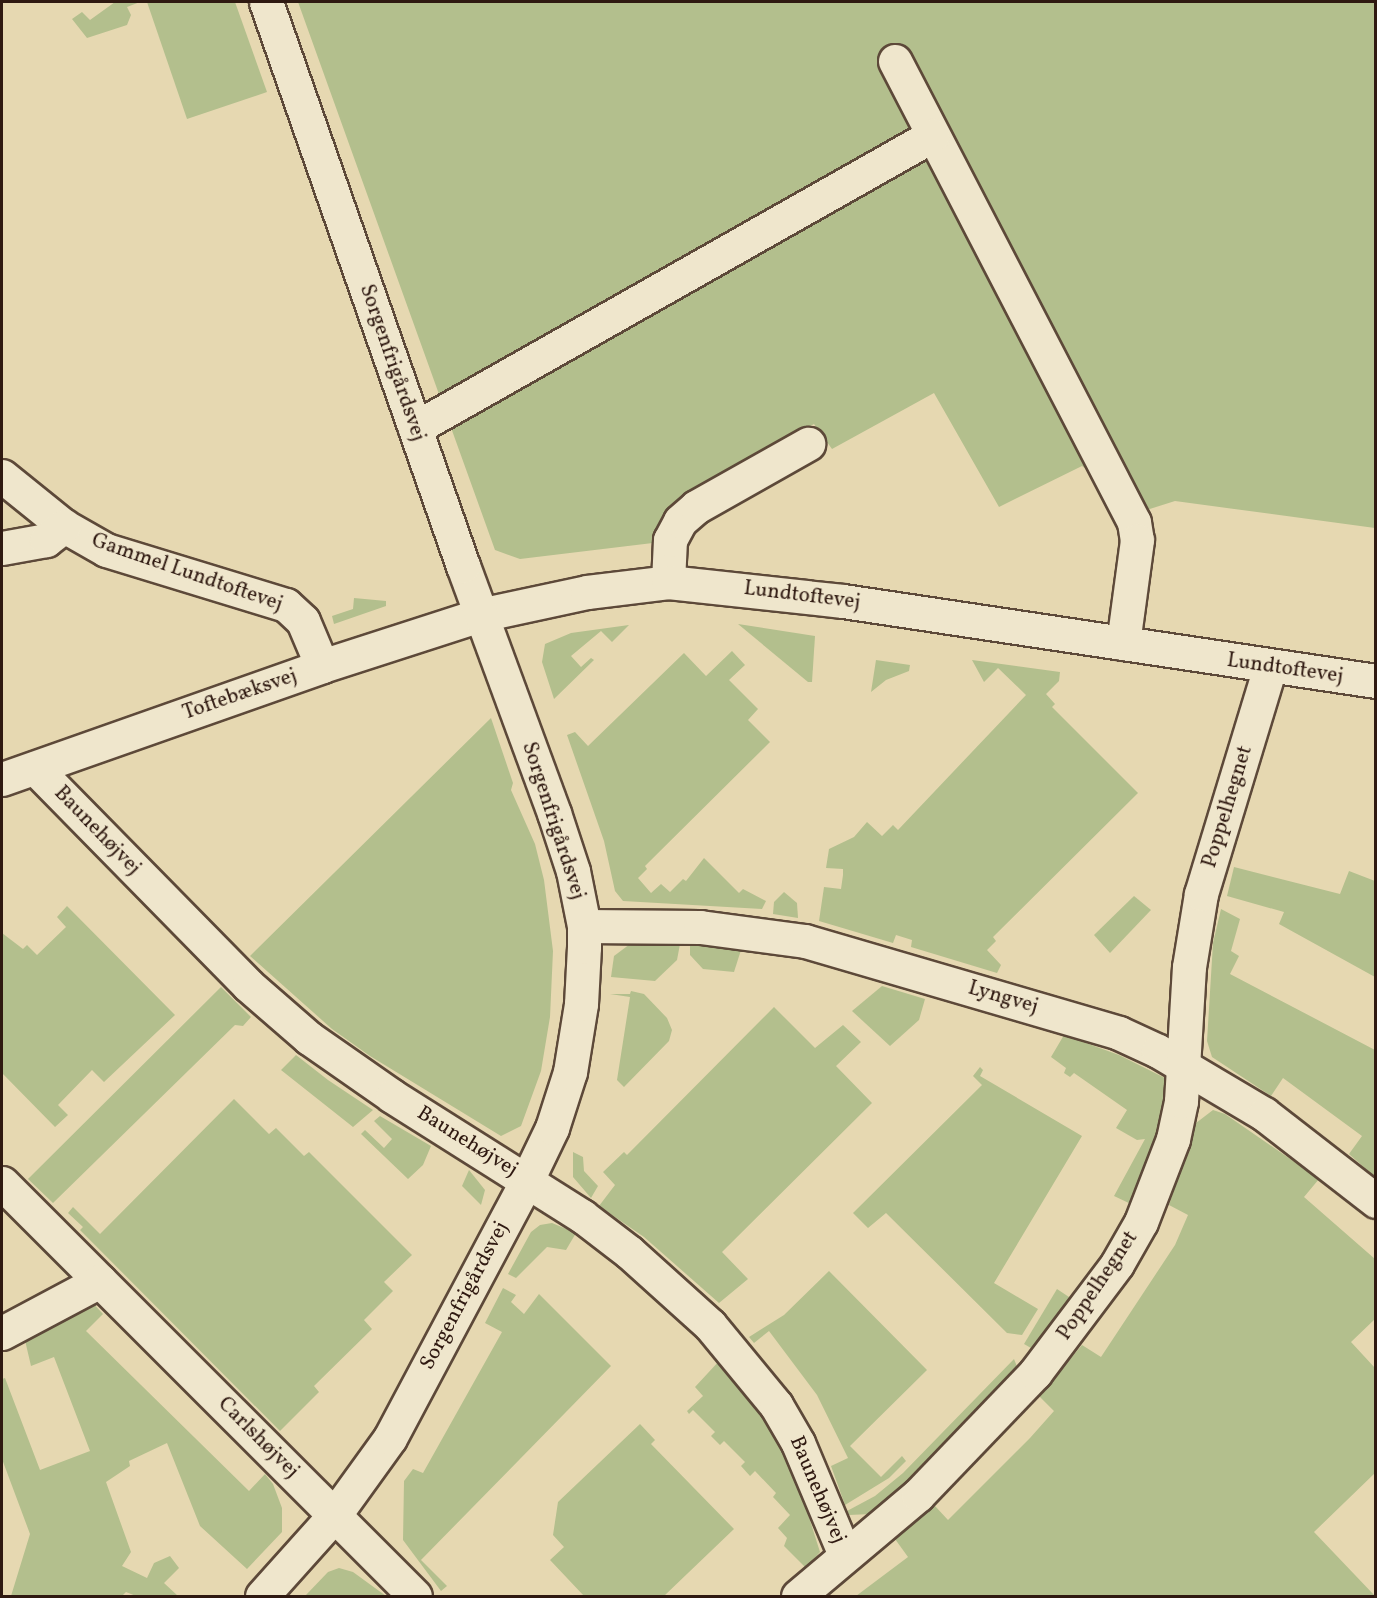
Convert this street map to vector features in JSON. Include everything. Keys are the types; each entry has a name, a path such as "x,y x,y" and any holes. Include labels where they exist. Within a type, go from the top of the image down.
{"street":[{"name":"Sorgenfrigårdsvej","path":"262,1596 333,1517 390,1438 527,1180 552,1128 570,1072 583,986 584,926 573,871 554,813 480,615 266,2"},
{"path":"895,61 1134,522 1137,540 1123,643"},
{"path":"415,428 933,135"},
{"path":"668,582 670,540 680,520 696,507 808,444"},
{"name":"Gammel Lundtoftevej","path":"2,476 64,526 106,550 286,605 303,621 322,666"},
{"path":"2,548 46,540 64,526"},
{"name":"Lundtoftevej","path":"480,615 587,592 668,582 843,601 1270,667 1376,681"},
{"name":"Toftebæksvej","path":"2,779 322,666 480,615"},
{"name":"Poppelhegnet","path":"798,1596 918,1495 993,1419 1061,1343 1117,1264 1141,1222 1173,1139 1181,1101 1189,967 1201,894 1270,667"},
{"name":"Baunehøjvej","path":"35,768 265,1001 363,1077 527,1180 629,1252 710,1325 750,1369 798,1443 845,1555"},
{"name":"Lyngvej","path":"584,926 700,927 805,941 1119,1033 1264,1114 1376,1201"},
{"name":"Carlshøjvej","path":"2,1183 414,1596"},
{"path":"2,1333 100,1281"}],"green space":[{"path":"115,2 140,2 127,7 131,15 127,25 87,38 72,19 82,12 90,20"},
{"path":"147,2 235,2 267,92 187,119"},
{"path":"298,2 1375,2 1375,528 1175,501 1115,520 1089,471 1082,466 999,507 934,393 832,449 814,424 686,496 661,542 520,559 495,550"},
{"path":"354,598 386,601 386,606 334,624 332,616 353,609"},
{"path":"738,624 815,636 812,682 808,682"},
{"path":"629,625 612,642 601,631 571,656 581,667 591,658 594,660 554,699 542,662 545,644 571,633"},
{"path":"732,651 745,665 729,680 758,709 748,720 770,742 645,866 647,869 638,878 651,893 661,884 670,892 683,879 686,881 704,858 739,893 743,889 766,901 762,909 623,901 615,891 604,841 567,735 575,732 588,746 684,653 706,676"},
{"path":"876,660 910,665 909,671 886,680 871,692"},
{"path":"972,660 1060,672 1059,681 1046,694 1055,704 1052,707 1138,793 993,937 996,941 987,950 1001,965 997,973 911,947 912,940 896,935 893,943 819,921 824,887 841,889 843,875 843,869 826,868 829,849 854,837 867,822 882,836 893,825 898,830 1026,695 998,668 984,682"},
{"path":"491,718 513,783 511,790 535,844 544,880 553,951 550,1017 541,1071 521,1126 501,1136 370,1056 332,1029 250,956"},
{"path":"1234,867 1340,894 1349,871 1375,881 1375,977 1279,924 1284,912 1227,896"},
{"path":"784,892 797,903 798,918 773,914 774,902"},
{"path":"1134,896 1151,910 1110,953 1094,935"},
{"path":"67,906 175,1015 104,1082 92,1070 58,1105 68,1115 55,1127 2,1073 2,933 23,949 27,945 37,955 66,927 57,917"},
{"path":"1221,909 1240,919 1231,951 1239,956 1230,974 1375,1050 1375,1177 1349,1154 1362,1136 1283,1078 1271,1096 1212,1057 1207,1041 1213,943"},
{"path":"630,944 680,944 677,960 655,981 611,977 614,956"},
{"path":"690,945 741,950 734,972 703,969 690,955"},
{"path":"882,986 925,999 919,1020 890,1046 852,1011"},
{"path":"221,987 251,1017 243,1026 235,1025 53,1203 28,1179"},
{"path":"631,991 644,994 667,1018 672,1030 669,1041 624,1087 617,1080 630,997 610,994 630,994"},
{"path":"774,1007 815,1048 843,1025 861,1042 836,1066 872,1103 722,1252 748,1279 719,1303 644,1237 599,1206 615,1185 603,1172 624,1152 627,1155"},
{"path":"1064,1035 1119,1055 1167,1079 1156,1143 1133,1205 1114,1196 1145,1139 1137,1140 1116,1128 1127,1110 1074,1073 1070,1077 1064,1073 1066,1068 1051,1057"},
{"path":"296,1055 373,1110 353,1127 281,1070"},
{"path":"980,1067 983,1070 980,1076 1082,1136 994,1283 1038,1309 1022,1335 1007,1333 886,1213 868,1228 853,1213 982,1085 973,1076"},
{"path":"234,1099 269,1134 276,1128 304,1156 309,1152 412,1255 384,1282 393,1291 364,1320 372,1329 314,1386 319,1392 280,1431 80,1230 83,1227 68,1213 73,1207 100,1234"},
{"path":"1213,1110 1225,1114 1319,1179 1304,1197 1375,1259 1375,1319 1351,1342 1375,1368 1375,1473 1314,1532 1375,1596 856,1596 908,1557 895,1539 935,1506 948,1520 1030,1438 1054,1411 1039,1396 1082,1345 1101,1357 1175,1245 1188,1215 1169,1205 1196,1123"},
{"path":"380,1116 431,1146 423,1165 408,1179 361,1134 365,1130 384,1148 392,1139 374,1121"},
{"path":"573,1152 583,1157 584,1171 598,1186 591,1198 573,1177"},
{"path":"469,1170 485,1190 481,1205 462,1186"},
{"path":"552,1223 576,1233 566,1250 547,1247 516,1278 508,1274 531,1232 540,1225"},
{"path":"829,1271 927,1370 850,1446 881,1477 902,1456 906,1461 889,1478 845,1505 831,1466 848,1458 817,1395 769,1331 754,1343 749,1337 784,1315"},
{"path":"503,1288 516,1295 511,1302 524,1314 539,1294 611,1366 421,1560 447,1586 441,1591 403,1540 404,1481 413,1469 423,1473 502,1332 485,1323"},
{"path":"1057,1289 1075,1301 1031,1348 1024,1344"},
{"path":"90,1300 103,1314 86,1331 249,1491 265,1474 273,1484 282,1508 282,1532 247,1569 200,1526 167,1443 129,1461 130,1466 106,1482 131,1552 122,1566 147,1578 154,1563 170,1556 179,1568 164,1583 178,1596 136,1596 126,1592 122,1596 11,1596 30,1534 2,1459 2,1379 5,1378 40,1470 90,1451 54,1357 31,1366 24,1336"},
{"path":"1014,1359 1018,1369 912,1479 871,1514 849,1515 847,1511 875,1496 903,1473"},
{"path":"720,1360 768,1421 795,1473 820,1552 806,1568 784,1546 787,1538 778,1528 790,1515 773,1497 776,1493 755,1471 750,1476 741,1466 745,1462 724,1441 720,1445 711,1436 715,1432 693,1410 689,1414 687,1411 703,1396 695,1387"},
{"path":"640,1424 655,1440 651,1444 734,1529 664,1596 584,1596 550,1560 564,1547 553,1535 558,1502"},
{"path":"339,1568 353,1572 386,1596 305,1596 328,1572"}]}
